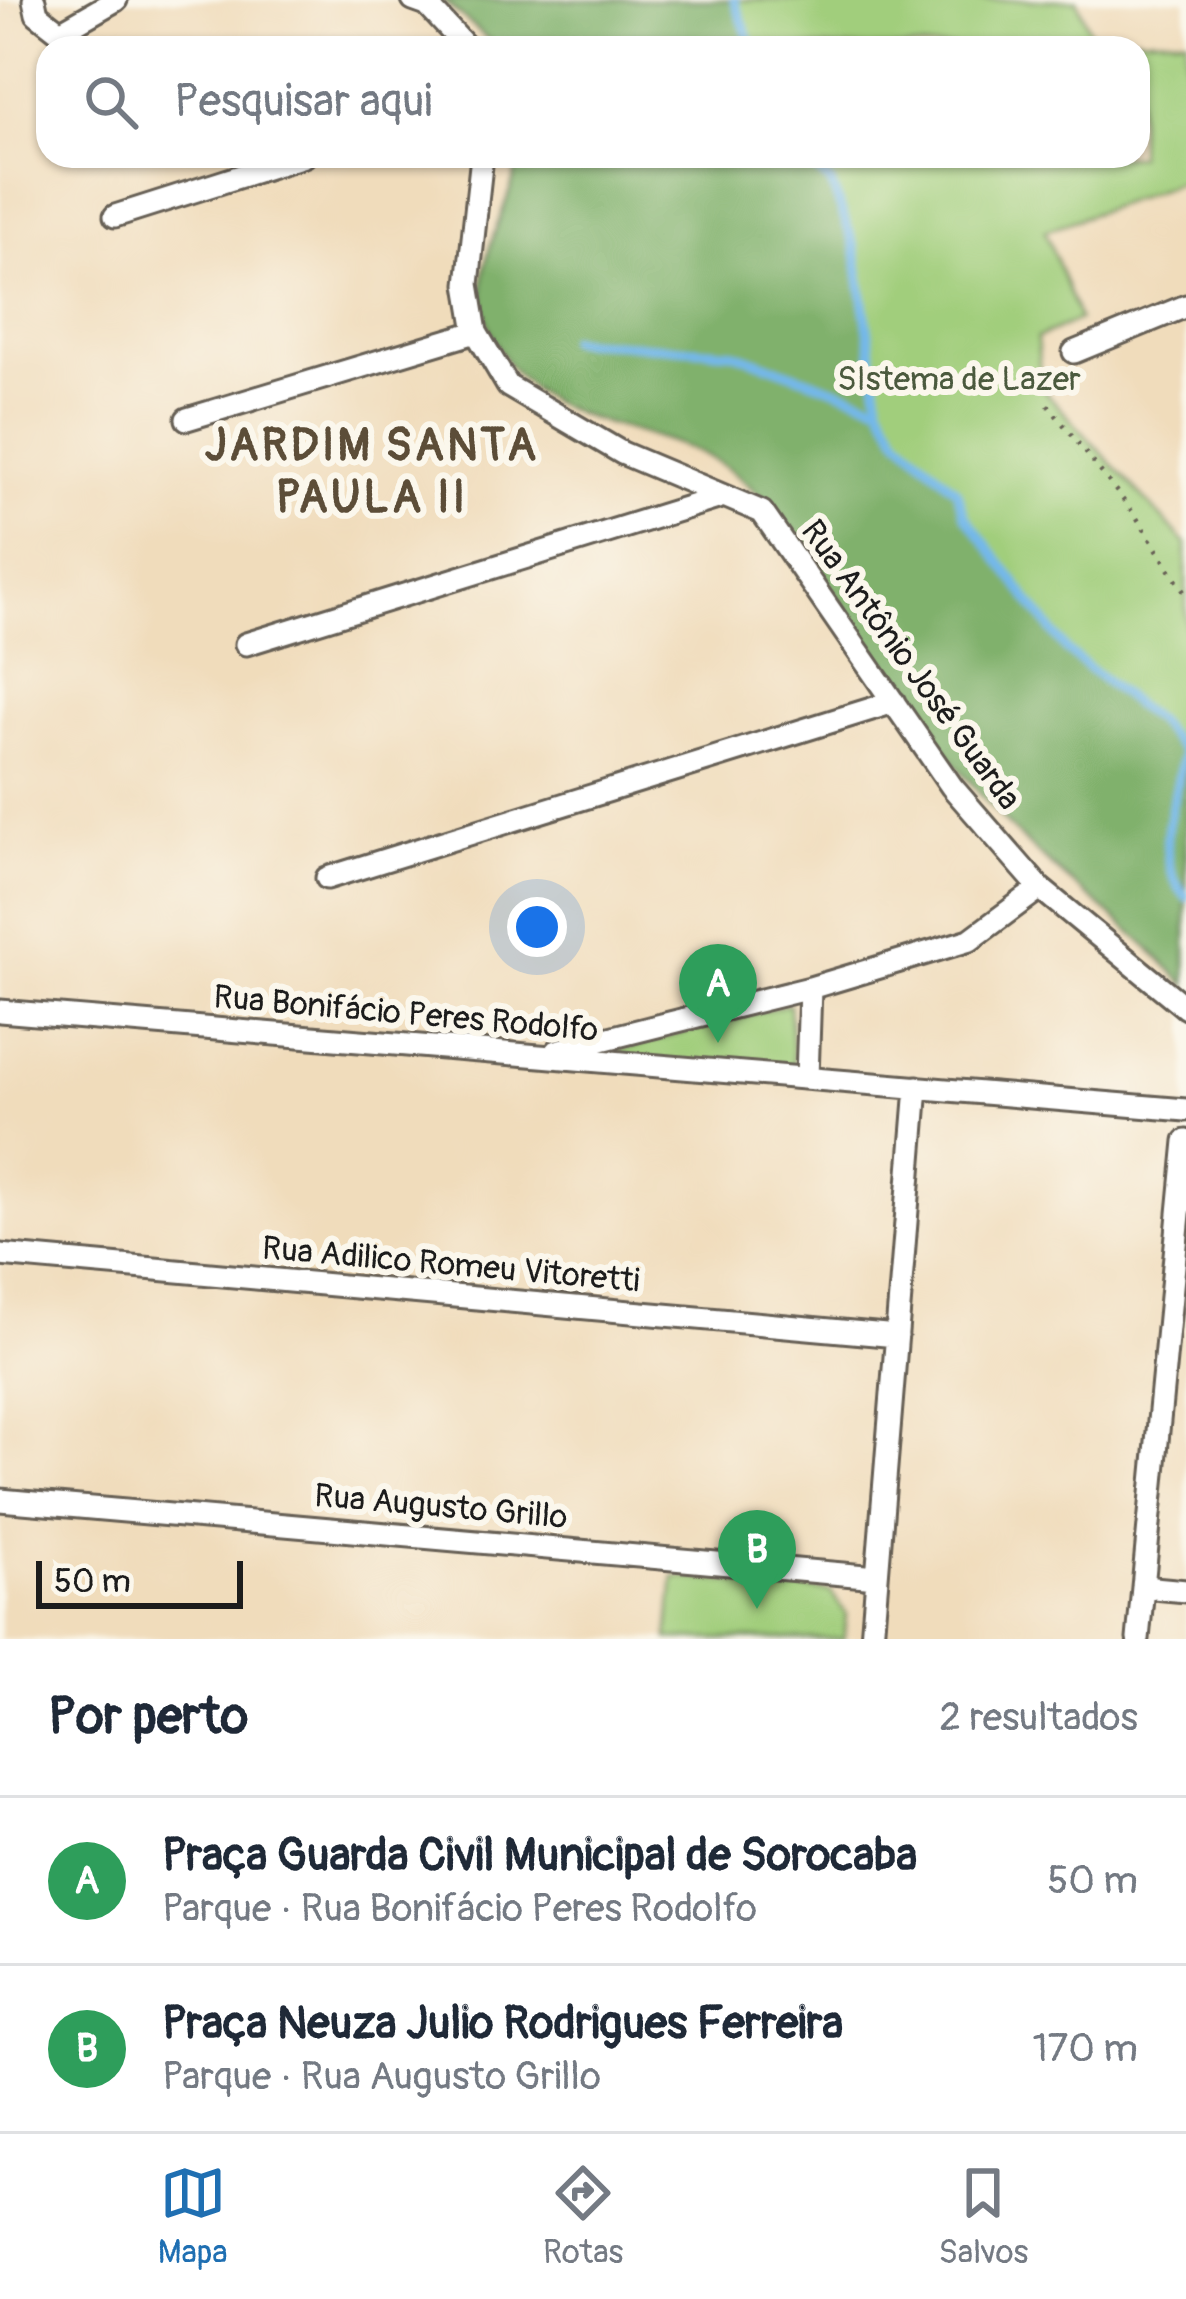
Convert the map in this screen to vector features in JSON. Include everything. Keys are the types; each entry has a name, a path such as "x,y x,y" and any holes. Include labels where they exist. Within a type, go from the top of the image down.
{"street":[{"path":"34,0 37,14 60,32 116,0"},
{"path":"413,0 427,5 456,36"},
{"path":"115,216 266,168"},
{"name":"Rua Antônio José Guarda","path":"481,168 467,284 476,332 508,386 622,454 762,512 952,787 1040,888 1186,1008"},
{"path":"1074,352 1186,306"},
{"path":"187,419 476,332"},
{"path":"246,644 724,496"},
{"path":"328,878 894,702"},
{"path":"536,1056 810,988 970,940 1040,888"},
{"path":"807,1078 810,988"},
{"name":"Rua Bonifácio Peres Rodolfo","path":"0,1011 1186,1110"},
{"path":"872,1639 917,1087"},
{"path":"1138,1639 1186,1141"},
{"name":"Rua Adilico Romeu Vitoretti","path":"0,1255 897,1336"},
{"name":"Rua Augusto Grillo","path":"0,1500 877,1576"},
{"path":"1143,1587 1186,1591"}],"path":[{"path":"1048,405 1136,515 1186,595"}],"green space":[{"path":"442,0 734,0 748,36 484,36"},
{"name":"SIstema de Lazer","path":"734,0 1077,0 1092,36 748,36"},
{"name":"SIstema de Lazer","path":"1150,38 1186,38 1186,180 1045,231 1079,320 1037,338 1041,387 1186,544 1186,755 1158,723 1067,651 965,515 956,490 899,438 880,405 855,247 831,183 814,168 1150,168"},
{"path":"516,168 814,168 831,183 855,247 880,405 899,438 956,490 965,515 1067,651 1158,723 1186,755 1186,986 992,808 930,731 797,540 753,489 690,449 572,411 521,379 502,354 483,301 488,254"},
{"path":"789,1004 794,1070 616,1060 619,1050"},
{"path":"674,1577 830,1591 846,1614 844,1639 668,1639"}],"waterway":[{"path":"734,0 748,36"},
{"path":"814,168 831,183 855,247 880,405 899,438 956,490 965,515 1067,651 1158,723 1186,755"},
{"path":"570,340 732,352 880,405"},
{"path":"1183,752 1167,845 1175,880 1186,897"}],"place":[{"name":"Praça Guarda Civil Municipal de Sorocaba","path":"718,1043"},
{"name":"Praça Neuza Julio Rodrigues Ferreira","path":"757,1609"}],"district":[{"name":"JARDIM SANTA PAULA II","path":"372,470"}]}
